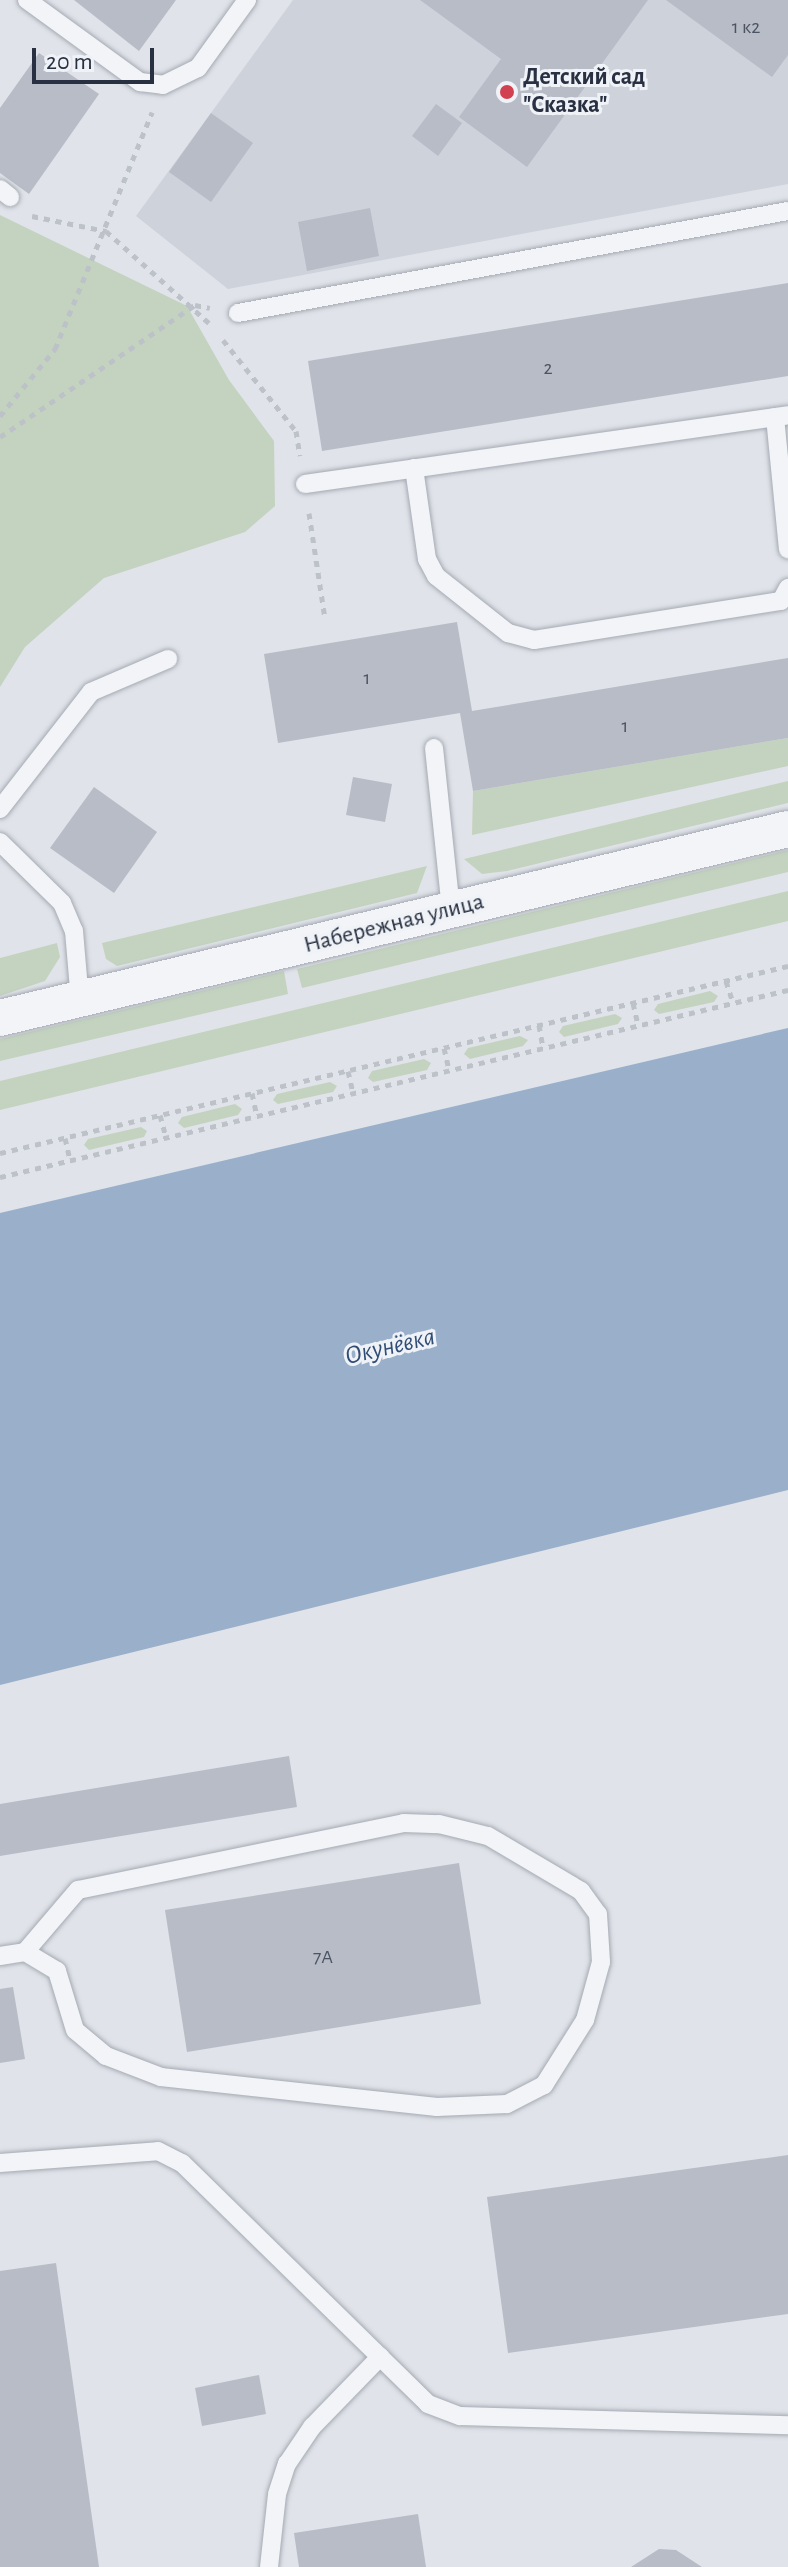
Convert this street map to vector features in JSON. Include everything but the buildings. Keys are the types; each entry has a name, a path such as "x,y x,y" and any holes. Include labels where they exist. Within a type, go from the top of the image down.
{"street":[{"name":"Набережная улица","path":"0,1018 788,829"}],"lane":[{"path":"27,0 140,82 163,85 198,68 247,0"},
{"path":"238,313 788,211"},
{"path":"305,484 782,416 788,549"},
{"path":"414,468 427,559 436,576 508,633 534,640 781,601 788,588"},
{"path":"0,809 91,692 168,659"},
{"path":"434,748 451,910"},
{"path":"0,842 62,903 74,931 80,1001"},
{"path":"0,1956 25,1952 57,1971 75,2030 106,2056 161,2077 437,2107 507,2104 544,2085 585,2020 601,1962 598,1914 581,1891 488,1836 439,1824 404,1823 78,1890 25,1952"},
{"path":"0,2163 158,2151 182,2163 428,2404 460,2416 788,2425"},
{"path":"269,2567 277,2494 287,2464 312,2427 380,2357"}],"path":[{"path":"0,416 55,349 106,231 163,85"},
{"path":"24,214 106,231 195,305 296,431 325,619"},
{"path":"0,437 195,305 238,313"},
{"path":"0,1153 788,966"},
{"path":"726,981 733,1003"},
{"path":"0,1177 788,990"},
{"path":"633,1003 638,1025"},
{"path":"539,1025 543,1048"},
{"path":"444,1048 449,1070"},
{"path":"348,1071 353,1093"},
{"path":"252,1093 257,1116"},
{"path":"160,1115 166,1137"},
{"path":"65,1138 70,1160"}],"shaded area":[{"name":"Детский сад \"Сказка\"","path":"293,0 788,0 788,184 228,289 136,216"}],"green space":[{"path":"0,215 187,306 229,380 274,441 275,506 245,532 104,578 25,647 0,687"},
{"path":"788,738 788,766 472,835 473,791"},
{"path":"788,781 788,803 507,871 482,874 464,859"},
{"path":"788,850 788,872 302,988 297,969"},
{"path":"427,866 417,893 117,966 106,959 102,943"},
{"path":"788,891 788,921 0,1110 0,1081"},
{"path":"57,943 60,957 45,981 0,996 0,958"},
{"path":"284,971 288,994 0,1061 0,1039"},
{"path":"710,991 718,996 714,1002 659,1014 654,1010 658,1004"},
{"path":"615,1014 622,1018 618,1024 564,1037 559,1032 563,1026"},
{"path":"520,1036 528,1040 523,1046 470,1059 464,1054 468,1048"},
{"path":"424,1059 431,1063 427,1070 373,1082 368,1078 372,1071"},
{"path":"330,1082 337,1086 333,1092 278,1104 273,1100 277,1094"},
{"path":"235,1104 242,1109 238,1115 184,1128 178,1123 182,1117"},
{"path":"141,1127 147,1131 144,1137 89,1150 84,1145 88,1139"}],"water":[{"name":"Окунёвка","path":"788,1028 788,1490 0,1685 0,1213"}],"place":[{"name":"Детский сад \"Сказка\"","path":"507,92"}]}
